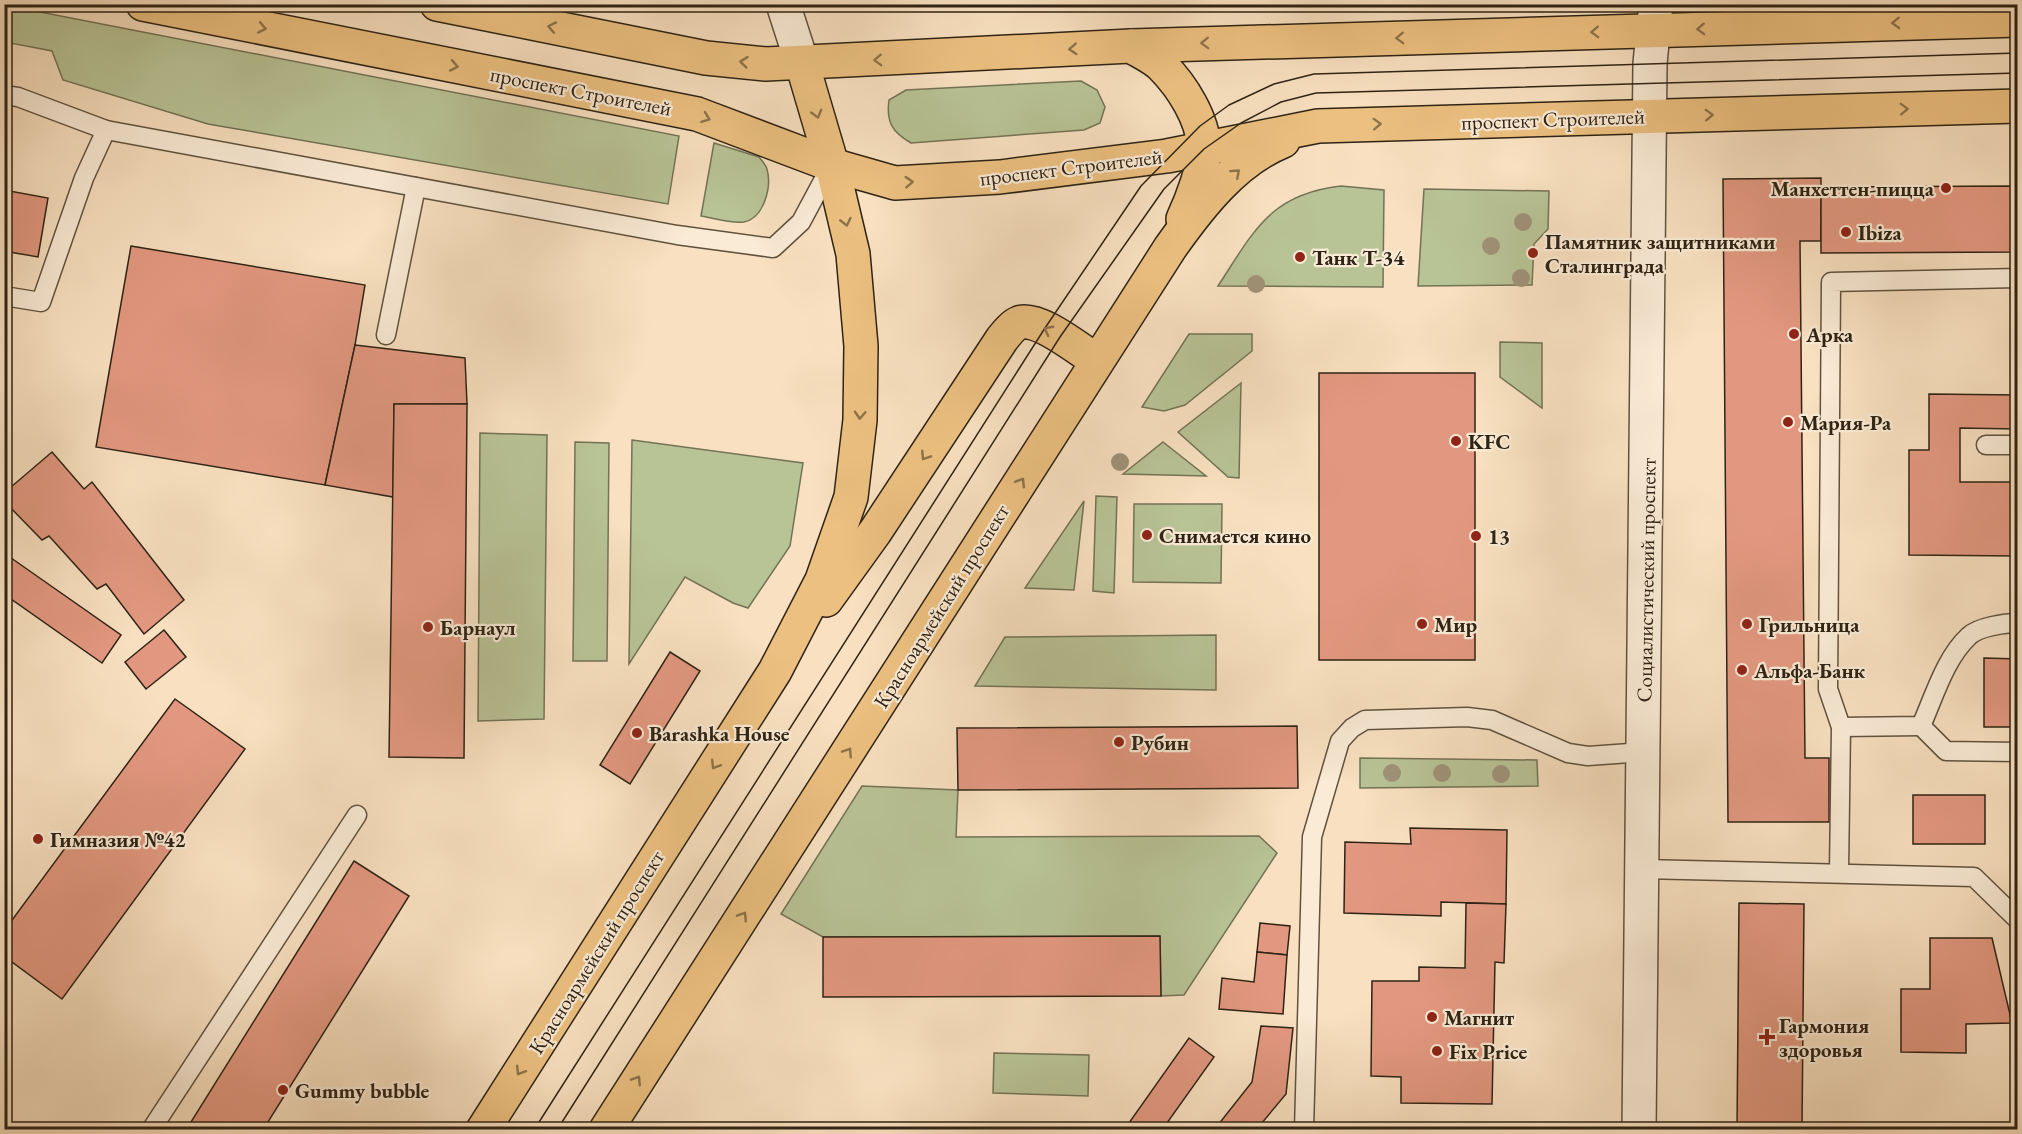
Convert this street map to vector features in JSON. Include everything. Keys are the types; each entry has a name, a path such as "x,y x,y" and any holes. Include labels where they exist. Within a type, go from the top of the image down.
{"main road":[{"name":"проспект Строителей","path":"143,4 697,114 832,165 895,183 1000,177 1167,156 1318,126 2018,106"},
{"path":"437,4 706,58 766,64 1654,17 2018,20"},
{"path":"1131,46 1162,65 1186,96 1200,126 1204,149 1191,203 1170,248"},
{"name":"Красноармейский проспект","path":"483,1130 775,670 822,580 851,497 860,420 861,346 853,254 832,165 802,63"},
{"name":"Красноармейский проспект","path":"606,1130 1170,248 1200,206 1241,167 1276,144 1318,126"},
{"path":"775,670 875,531 1002,339 1018,323 1032,322 1097,362"}],"street":[{"path":"783,4 802,63"},
{"name":"Социалистический проспект","path":"1639,1130 1654,17"}],"lane":[{"path":"4,95 18,97 106,130 677,235 772,248 801,222 832,165"},
{"path":"4,296 41,302 84,178 106,130"},
{"path":"386,335 416,187"},
{"path":"1839,872 1840,728 1828,689 1831,282 2018,278"},
{"path":"1986,445 2018,445"},
{"path":"1921,726 1951,659 1970,634 2006,623 2018,623"},
{"path":"1304,1130 1312,837 1340,741 1352,728 1365,720 1467,717 1492,720 1568,753 1588,756 1644,752"},
{"path":"1840,728 1921,726 1946,751 2018,752"},
{"path":"151,1130 357,815"},
{"path":"1642,869 1974,877 2018,920"}],"green space":[{"path":"4,5 679,136 668,204 208,124 63,80 52,51 5,42"},
{"path":"1081,81 1097,90 1105,107 1100,123 1084,130 911,143 895,130 888,114 889,100 906,90"},
{"path":"714,143 759,157 766,168 768,184 765,201 757,215 751,219 734,222 701,216"},
{"path":"1341,186 1384,190 1383,287 1218,286 1242,248 1266,218 1297,197 1317,190"},
{"path":"1424,189 1549,191 1548,229 1534,244 1532,285 1418,286"},
{"path":"1189,334 1252,334 1252,351 1185,405 1164,411 1142,407"},
{"path":"1500,342 1542,343 1542,408 1500,377"},
{"path":"1241,383 1239,478 1228,477 1178,432"},
{"path":"480,433 547,435 544,719 478,721"},
{"path":"632,440 803,463 790,546 748,608 733,603 685,577 629,664"},
{"path":"575,442 609,443 607,661 573,661"},
{"path":"1163,442 1206,476 1123,474"},
{"path":"1096,496 1117,497 1114,593 1093,591"},
{"path":"1084,501 1074,590 1025,588"},
{"path":"1134,504 1222,504 1221,583 1133,582"},
{"path":"1216,635 1216,690 975,686 1005,637"},
{"path":"1360,758 1537,760 1538,786 1360,788"},
{"path":"862,786 958,790 956,837 1259,836 1277,853 1184,995 1161,996 1160,936 823,937 781,914"},
{"path":"994,1053 1089,1055 1088,1096 993,1093"}],"building":[{"path":"1821,178 1821,241 1800,241 1805,758 1829,758 1829,822 1728,822 1723,179"},
{"path":"2018,186 2018,252 1821,253 1821,187"},
{"path":"4,190 48,198 38,257 4,251"},
{"path":"131,246 365,285 355,345 325,485 96,447"},
{"path":"355,345 465,358 467,404 394,404 393,497 325,485"},
{"path":"1319,373 1475,373 1475,660 1319,660"},
{"path":"1929,394 2018,395 2018,429 1960,428 1960,482 2018,482 2018,556 1909,555 1909,450 1929,450"},
{"name":"Барнаул","path":"394,404 467,404 464,758 389,757"},
{"path":"52,452 84,489 92,482 184,600 144,634 106,584 97,589 49,536 42,540 4,501 4,493"},
{"path":"4,553 121,635 102,663 4,594"},
{"path":"164,630 186,657 146,689 125,662"},
{"path":"670,652 700,671 630,784 600,765"},
{"path":"1984,658 2018,659 2018,727 1984,727"},
{"path":"175,699 245,749 62,999 4,956 4,931"},
{"path":"1297,726 1298,788 958,790 957,728"},
{"path":"1913,795 1985,795 1985,844 1913,844"},
{"path":"1410,828 1507,830 1506,904 1441,902 1441,916 1344,913 1345,842 1411,844"},
{"path":"354,861 409,896 263,1130 186,1130"},
{"path":"1466,903 1506,904 1504,963 1495,962 1492,1104 1401,1103 1401,1077 1371,1076 1372,981 1419,981 1419,967 1465,968"},
{"path":"1739,903 1804,904 1802,1130 1737,1130"},
{"path":"1260,923 1290,926 1287,955 1257,952"},
{"path":"1160,936 1161,996 823,997 823,937"},
{"path":"1930,938 1992,938 2012,1023 1966,1024 1966,1053 1901,1052 1901,989 1930,989"},
{"path":"1257,952 1287,955 1283,1014 1219,1009 1222,978 1254,982"},
{"path":"1261,1026 1293,1028 1286,1094 1256,1130 1214,1130 1252,1082"},
{"path":"1189,1038 1214,1057 1162,1130 1124,1130"}],"tram line":[{"path":"534,1130 1045,328 1141,186 1200,126 1229,105 1274,84 1314,74 2018,53"},
{"path":"557,1130 1060,337 1164,189 1204,149 1241,123 1281,102 1316,93 2018,73"}],"place":[{"name":"Манхеттен-пицца","path":"1946,188"},
{"name":"Ibiza","path":"1846,232"},
{"name":"Памятник защитниками Сталинграда","path":"1533,253"},
{"name":"Танк Т-34","path":"1300,257"},
{"name":"Арка","path":"1794,334"},
{"name":"Мария-Ра","path":"1788,422"},
{"name":"KFC","path":"1456,441"},
{"name":"Снимается кино","path":"1147,535"},
{"name":"13","path":"1476,536"},
{"name":"Мир","path":"1422,624"},
{"name":"Грильница","path":"1747,624"},
{"name":"Барнаул","path":"428,627"},
{"name":"Альфа-Банк","path":"1742,670"},
{"name":"Barashka House","path":"637,733"},
{"name":"Рубин","path":"1119,742"},
{"name":"Гимназия №42","path":"38,839"},
{"name":"Магнит","path":"1432,1017"},
{"name":"Гармония здоровья","path":"1767,1037"},
{"name":"Fix Price","path":"1437,1051"},
{"name":"Gummy bubble","path":"283,1090"}]}
